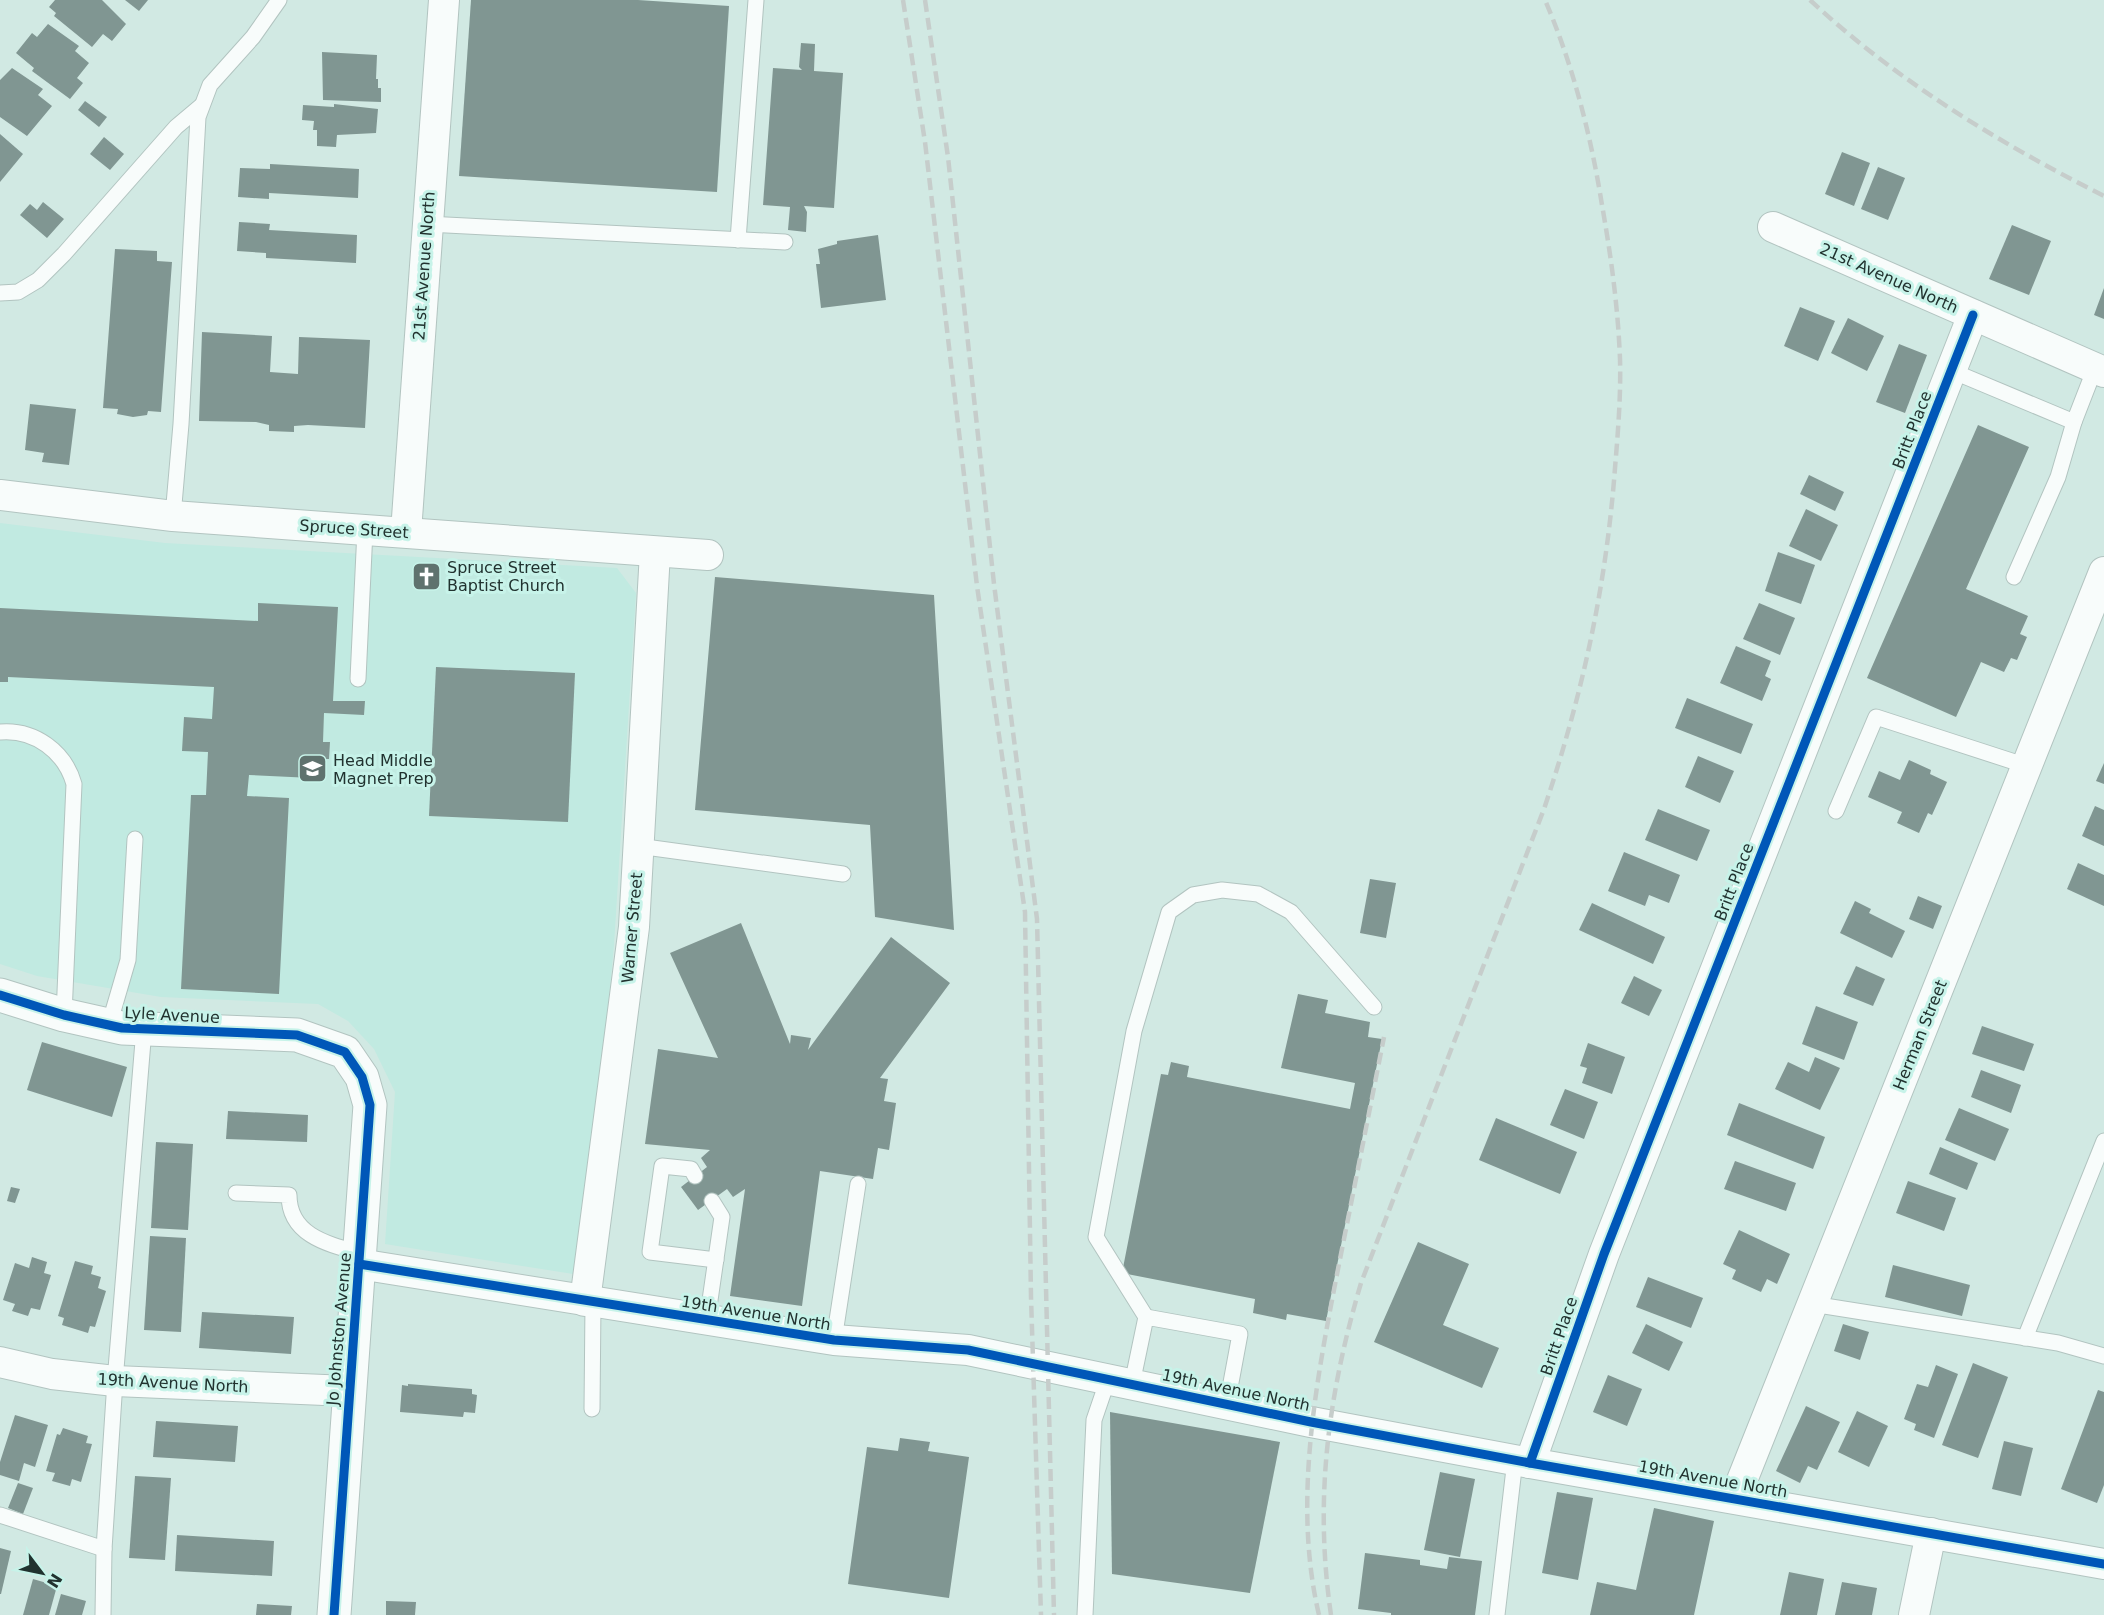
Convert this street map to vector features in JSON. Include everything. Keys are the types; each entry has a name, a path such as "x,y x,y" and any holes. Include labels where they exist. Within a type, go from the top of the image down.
{"street":[{"name":"21st Avenue North","path":"406,532 444,0"},
{"name":"21st Avenue North","path":"1773,227 2099,370"},
{"name":"Britt Place","path":"1523,1462 1973,315"},
{"name":"Spruce Street","path":"0,495 173,516 708,555"},
{"name":"Warner Street","path":"589,1302 627,989 638,846 654,552"},
{"name":"Herman Street","path":"1735,1498 2104,572"},
{"name":"Lyle Avenue","path":"0,995 64,1015 109,1025 144,1029 297,1035 345,1052"},
{"name":"Jo Johnston Avenue","path":"334,1615 348,1391 370,1105 362,1077 345,1052"},
{"name":"19th Avenue North","path":"359,1258 589,1302 707,1321 834,1340 968,1350 1523,1462 2104,1564"},
{"name":"19th Avenue North","path":"0,1362 52,1374 115,1381 348,1391"},
{"path":"1914,1615 1930,1533"}],"lane":[{"path":"173,516 201,106 210,84 253,37 279,0"},
{"path":"738,240 756,0"},
{"path":"0,293 18,292 38,280 64,254 176,127 201,106"},
{"path":"428,224 784,242"},
{"path":"2014,577 2058,477 2074,422 2099,370"},
{"path":"1952,371 2074,422"},
{"path":"358,679 365,530"},
{"path":"1836,811 1876,717 2027,766"},
{"path":"0,732 24,734 53,749 64,760 74,784 64,1015"},
{"path":"109,1025 128,960 135,839"},
{"path":"638,846 843,874"},
{"path":"1227,1404 1240,1334 1146,1317 1096,1237 1134,1031 1169,912 1193,895 1222,890 1258,894 1292,912 1374,1007"},
{"path":"103,1615 104,1548 115,1381 144,1029"},
{"path":"2025,1338 2104,1141"},
{"path":"695,1176 691,1169 662,1166 650,1252 716,1260"},
{"path":"834,1340 858,1184"},
{"path":"236,1193 289,1195 289,1208 293,1217 311,1236 359,1258"},
{"path":"707,1321 722,1217 711,1201"},
{"path":"589,1302 592,1409"},
{"path":"1812,1304 2025,1338 2104,1356"},
{"path":"1085,1615 1094,1420 1120,1382 1146,1317"},
{"path":"1497,1615 1523,1462"},
{"path":"0,1515 104,1548"}],"shaded area":[{"name":"Head Middle Magnet Prep","path":"0,523 165,543 617,568 636,593 614,945 598,1115 573,1274 385,1244 395,1092 374,1049 348,1021 318,1004 161,997 37,976 0,964"}],"building":[{"path":"55,0 102,0 126,24 112,41 103,34 92,47 54,16 56,13 49,7"},
{"path":"125,0 148,0 139,11"},
{"path":"471,0 638,0 729,6 717,192 459,176"},
{"path":"48,24 79,46 75,51 89,63 77,78 83,83 70,99 32,71 34,68 16,53 32,33 37,37"},
{"path":"801,43 815,44 814,71 843,73 834,208 804,206 807,212 806,232 788,230 790,207 763,205 773,68 802,70 799,67"},
{"path":"322,52 377,55 376,79 378,79 378,88 381,88 381,102 323,100"},
{"path":"12,68 43,89 38,95 52,106 27,136 0,117 0,80"},
{"path":"85,101 107,117 99,127 78,110"},
{"path":"334,104 378,109 376,133 337,135 336,147 317,146 317,130 313,130 314,121 302,120 303,105 334,107"},
{"path":"0,134 23,154 0,182"},
{"path":"104,137 124,154 110,170 90,154"},
{"path":"1842,152 1870,163 1854,206 1825,194"},
{"path":"270,164 359,169 358,198 269,193 269,199 238,197 240,168 270,169"},
{"path":"1878,167 1905,178 1888,220 1861,209"},
{"path":"43,202 64,219 47,238 20,215 30,204 37,210"},
{"path":"239,222 270,224 269,230 357,235 356,263 266,258 266,253 237,251"},
{"path":"2012,225 2051,241 2029,295 1989,279"},
{"path":"878,235 886,300 821,308 816,264 820,264 818,249 837,244 837,241"},
{"path":"115,249 157,251 157,261 172,262 161,412 148,411 147,415 133,417 117,414 118,409 103,408"},
{"path":"2104,288 2104,319 2094,315"},
{"path":"1800,307 1835,321 1818,361 1784,346"},
{"path":"1848,318 1884,336 1867,371 1831,353"},
{"path":"202,332 272,336 270,372 298,374 299,337 370,340 365,428 308,425 294,426 294,432 269,431 269,425 256,422 199,421"},
{"path":"1899,344 1927,355 1905,413 1876,402"},
{"path":"30,404 76,409 69,465 42,462 44,453 25,450"},
{"path":"1978,425 2029,447 1966,589 2028,616 2020,634 2027,637 2017,660 2011,658 2004,672 1981,662 1956,717 1867,678"},
{"path":"1809,475 1844,492 1835,511 1800,494"},
{"path":"1806,509 1838,525 1821,561 1789,546"},
{"path":"1778,552 1815,565 1801,604 1765,591"},
{"path":"715,577 934,595 954,930 875,917 870,825 695,810"},
{"path":"258,603 338,607 333,701 365,701 364,715 324,713 323,742 330,742 329,759 323,759 322,775 312,775 312,778 249,775 247,796 289,798 279,994 181,989 191,795 206,795 208,752 182,751 184,717 212,719 214,687 8,677 8,682 0,682 0,608 258,621"},
{"path":"1759,603 1795,618 1780,655 1743,639"},
{"path":"1736,646 1771,661 1765,676 1771,679 1762,701 1720,683"},
{"path":"436,667 575,673 568,822 429,816"},
{"path":"1687,698 1753,724 1741,754 1675,728"},
{"path":"1698,756 1734,771 1720,803 1685,787"},
{"path":"1909,760 1931,770 1930,774 1947,782 1932,815 1928,813 1919,833 1897,823 1902,812 1868,797 1879,771 1900,780"},
{"path":"2104,763 2104,784 2096,781"},
{"path":"2095,806 2104,810 2104,846 2082,836"},
{"path":"1658,809 1710,830 1697,861 1645,840"},
{"path":"1624,852 1680,875 1669,903 1649,895 1645,906 1608,891"},
{"path":"2078,863 2104,875 2104,906 2067,889"},
{"path":"1370,879 1396,883 1386,938 1360,933"},
{"path":"1918,896 1942,906 1933,929 1909,919"},
{"path":"1855,901 1871,909 1869,913 1905,931 1892,958 1840,933"},
{"path":"1592,903 1665,937 1653,964 1579,930"},
{"path":"741,923 790,1044 791,1035 811,1038 808,1050 891,937 950,983 880,1078 888,1079 884,1101 896,1103 889,1150 878,1148 873,1179 820,1171 802,1306 730,1296 745,1189 733,1197 727,1189 698,1210 681,1187 707,1167 701,1158 710,1150 645,1144 658,1049 718,1058 670,953"},
{"path":"1856,966 1885,979 1873,1006 1843,994"},
{"path":"1634,976 1662,990 1649,1016 1621,1003"},
{"path":"1298,994 1328,1000 1325,1013 1370,1022 1368,1037 1382,1039 1326,1321 1287,1314 1286,1320 1253,1313 1255,1299 1122,1273 1161,1074 1168,1075 1171,1062 1189,1066 1187,1077 1350,1109 1355,1083 1281,1068"},
{"path":"1816,1006 1858,1022 1844,1060 1802,1044"},
{"path":"1982,1026 2034,1044 2024,1071 1972,1054"},
{"path":"42,1042 127,1067 112,1117 27,1090"},
{"path":"1588,1043 1625,1057 1612,1094 1582,1083 1587,1068 1580,1066"},
{"path":"1815,1057 1840,1068 1820,1110 1775,1089 1788,1062 1809,1072"},
{"path":"1981,1070 2021,1085 2011,1113 1971,1097"},
{"path":"1565,1089 1598,1102 1584,1139 1550,1125"},
{"path":"1739,1103 1825,1137 1813,1169 1727,1135"},
{"path":"1959,1108 2009,1129 1995,1161 1945,1140"},
{"path":"228,1111 308,1115 307,1142 226,1139"},
{"path":"1496,1118 1577,1152 1560,1194 1479,1160"},
{"path":"156,1142 193,1144 188,1230 151,1228"},
{"path":"1940,1147 1978,1163 1967,1190 1929,1174"},
{"path":"1735,1161 1796,1183 1786,1211 1724,1189"},
{"path":"1908,1181 1956,1198 1944,1231 1896,1213"},
{"path":"11,1187 20,1189 15,1203 7,1201"},
{"path":"1739,1230 1790,1254 1777,1284 1767,1279 1761,1292 1732,1279 1736,1270 1723,1264"},
{"path":"150,1236 186,1238 181,1332 144,1330"},
{"path":"1418,1242 1469,1264 1443,1325 1499,1348 1482,1388 1374,1342"},
{"path":"32,1257 47,1262 44,1273 51,1275 40,1310 31,1308 28,1316 12,1311 15,1304 3,1300 15,1263 29,1268"},
{"path":"75,1261 93,1266 91,1274 101,1277 98,1288 106,1291 95,1327 90,1326 88,1333 62,1325 64,1318 58,1316"},
{"path":"1893,1265 1970,1285 1962,1316 1885,1297"},
{"path":"1648,1277 1703,1298 1691,1328 1636,1307"},
{"path":"202,1312 294,1317 291,1354 199,1348"},
{"path":"1646,1324 1683,1342 1669,1371 1632,1353"},
{"path":"1843,1324 1869,1332 1860,1360 1834,1351"},
{"path":"1973,1363 2008,1377 1978,1458 1942,1445"},
{"path":"1936,1365 1958,1374 1934,1438 1914,1430 1916,1424 1904,1419 1917,1384 1928,1387"},
{"path":"1608,1375 1642,1389 1627,1426 1593,1412"},
{"path":"408,1384 472,1389 472,1394 477,1395 475,1413 464,1412 463,1417 400,1412 402,1385 408,1386"},
{"path":"2098,1390 2104,1392 2104,1485 2097,1503 2061,1489"},
{"path":"1806,1406 1840,1422 1817,1470 1808,1466 1800,1483 1776,1471"},
{"path":"1857,1411 1888,1426 1869,1467 1838,1452"},
{"path":"1110,1412 1280,1442 1250,1593 1112,1574"},
{"path":"15,1415 48,1425 35,1467 24,1463 19,1481 0,1475 0,1462"},
{"path":"156,1421 238,1426 235,1462 153,1457"},
{"path":"63,1428 88,1436 86,1443 92,1444 81,1482 72,1479 70,1486 52,1481 55,1473 46,1471 57,1434 60,1435"},
{"path":"900,1438 930,1442 928,1451 969,1457 949,1598 848,1584 867,1447 898,1451"},
{"path":"2004,1441 2033,1448 2021,1496 1992,1489"},
{"path":"1440,1472 1475,1479 1460,1557 1424,1550"},
{"path":"135,1476 171,1478 165,1560 129,1558"},
{"path":"18,1483 33,1488 23,1514 8,1508"},
{"path":"1557,1492 1593,1498 1578,1580 1542,1573"},
{"path":"1654,1508 1714,1521 1694,1615 1590,1615 1597,1582 1636,1590"},
{"path":"177,1535 274,1541 272,1576 175,1571"},
{"path":"0,1548 11,1551 1,1594 0,1594"},
{"path":"1365,1553 1420,1560 1420,1565 1447,1569 1449,1557 1482,1561 1475,1615 1391,1615 1391,1613 1358,1609"},
{"path":"1789,1572 1824,1579 1817,1615 1780,1615"},
{"path":"33,1579 57,1586 49,1615 23,1615"},
{"path":"1842,1582 1877,1588 1872,1615 1835,1615"},
{"path":"61,1594 86,1601 82,1615 55,1615"},
{"path":"386,1601 416,1602 415,1615 386,1615"},
{"path":"257,1604 292,1606 291,1615 256,1615"}],"railway":[{"path":"903,0 925,142 977,586 1025,912 1031,1297 1041,1615"},
{"path":"925,0 948,157 994,584 1037,919 1054,1615"},
{"path":"1331,1615 1326,1572 1324,1489 1333,1407 1350,1325 1361,1283 1544,809 1558,767 1581,683 1599,599 1611,512 1620,400 1620,359 1611,262 1587,127 1564,50 1545,0"},
{"path":"1810,0 1843,30 1914,84 1988,132 2104,196"},
{"path":"1319,1615 1311,1572 1308,1528 1311,1439 1323,1350 1384,1037"}],"cycle path":[{"path":"1530,1463 1604,1254 1973,315"},
{"path":"0,995 64,1015 122,1028 297,1035 345,1052 362,1077 370,1105 334,1615"},
{"path":"359,1264 834,1340 968,1350 1311,1422 2104,1564"}],"place":[{"name":"Spruce Street Baptist Church","path":"426,576"},
{"name":"Head Middle Magnet Prep","path":"312,769"}]}
